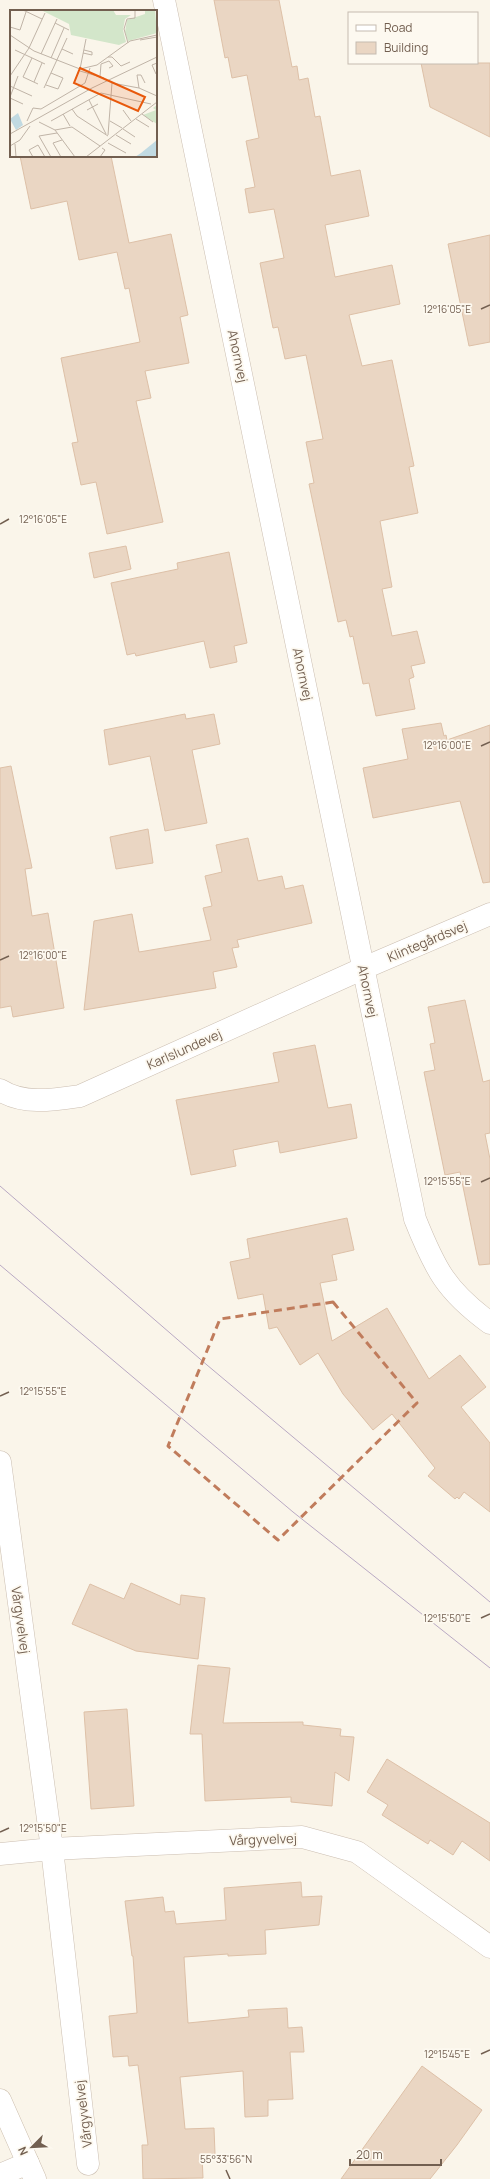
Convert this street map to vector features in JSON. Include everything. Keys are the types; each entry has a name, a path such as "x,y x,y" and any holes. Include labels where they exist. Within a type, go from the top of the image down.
{"street":[{"name":"Ahornvej","path":"164,0 415,1219 429,1256 447,1285 474,1312 490,1323"},
{"name":"Klintegårdsvej","path":"364,968 490,914"},
{"name":"Karlslundevej","path":"0,1090 11,1097 47,1101 80,1096 364,968"},
{"name":"Vårgyvelvej","path":"0,1462 4,1520 52,1849 88,2164"},
{"name":"Vårgyvelvej","path":"0,1854 52,1849 302,1837 357,1852 490,1947"},
{"path":"0,2100 32,2171 0,2175"}],"highlighted area":[{"path":"333,1302 417,1403 278,1540 168,1446 220,1319"}],"building":[{"path":"214,0 279,0 292,67 297,66 299,80 308,78 315,117 320,116 331,176 360,170 369,216 325,225 335,277 392,265 400,304 349,315 362,366 392,360 414,466 409,467 418,513 380,521 392,587 382,589 392,636 417,631 425,663 411,666 414,677 409,679 415,709 376,716 369,683 363,684 353,636 350,637 346,620 338,622 309,484 314,483 306,442 323,439 306,355 285,359 278,327 273,328 260,263 284,258 274,209 249,213 245,189 255,187 246,141 259,138 247,75 232,78 228,57 225,58"},
{"path":"490,63 490,137 430,107 421,64"},
{"path":"20,157 111,157 129,243 171,234 188,315 180,317 189,363 145,371 151,398 136,401 163,522 107,534 96,482 81,485 72,443 78,442 61,358 140,342 129,288 125,289 117,252 79,260 67,201 31,209"},
{"path":"490,235 490,342 469,346 448,244"},
{"path":"126,546 131,569 94,578 89,553"},
{"path":"229,552 247,643 234,646 237,662 210,668 204,641 136,656 135,653 127,655 111,583 178,569 177,563"},
{"path":"185,714 186,719 214,714 220,744 192,750 207,823 165,831 150,756 109,765 104,730"},
{"path":"441,723 444,736 446,735 447,740 490,725 490,882 483,883 460,801 373,818 363,768 408,759 402,729"},
{"path":"11,766 32,868 25,869 32,916 48,913 64,1008 13,1017 11,1006 0,1008 0,768"},
{"path":"148,829 153,863 116,869 110,837"},
{"path":"248,838 258,881 282,876 285,889 303,885 312,923 237,940 239,947 232,948 237,967 213,972 216,988 84,1010 94,921 132,914 139,952 211,940 203,908 212,906 205,876 222,872 216,845"},
{"path":"465,1000 483,1082 490,1080 490,1133 485,1134 490,1159 490,1264 479,1265 460,1172 445,1175 424,1072 435,1070 430,1044 435,1043 428,1007"},
{"path":"315,1045 328,1108 351,1104 357,1138 280,1153 278,1141 233,1150 236,1166 191,1175 176,1100 279,1082 273,1053"},
{"path":"347,1218 354,1250 332,1255 337,1280 320,1283 332,1341 387,1308 429,1379 460,1355 486,1387 461,1407 490,1443 490,1512 464,1492 459,1499 457,1497 455,1499 428,1476 435,1468 392,1414 373,1430 343,1394 318,1353 300,1365 277,1327 269,1329 263,1294 238,1299 230,1262 250,1258 247,1239"},
{"path":"131,1583 180,1605 181,1595 205,1598 198,1659 136,1651 72,1624 90,1584 124,1599"},
{"path":"198,1665 230,1668 223,1723 303,1722 303,1725 341,1729 340,1736 354,1737 349,1781 335,1772 332,1806 291,1802 291,1797 205,1801 202,1734 190,1734"},
{"path":"127,1709 134,1806 91,1809 84,1712"},
{"path":"387,1759 490,1823 490,1861 462,1841 453,1855 430,1840 428,1844 382,1815 388,1805 367,1792"},
{"path":"301,1882 302,1897 322,1896 319,1925 265,1930 266,1954 228,1956 228,1954 184,1957 188,2023 249,2017 248,2010 287,2008 288,2028 302,2027 304,2052 290,2052 293,2099 268,2100 268,2116 245,2117 243,2071 180,2077 185,2129 214,2128 215,2154 202,2156 203,2178 143,2179 142,2145 148,2145 138,2065 129,2066 128,2056 113,2057 109,2016 137,2013 133,1956 125,1901 163,1897 165,1912 174,1911 176,1924 226,1920 224,1888"},
{"path":"422,2066 482,2110 457,2145 430,2179 341,2179"}],"tram line":[{"path":"0,1186 207,1365 490,1602"},
{"path":"0,1265 293,1512 490,1668"}]}
